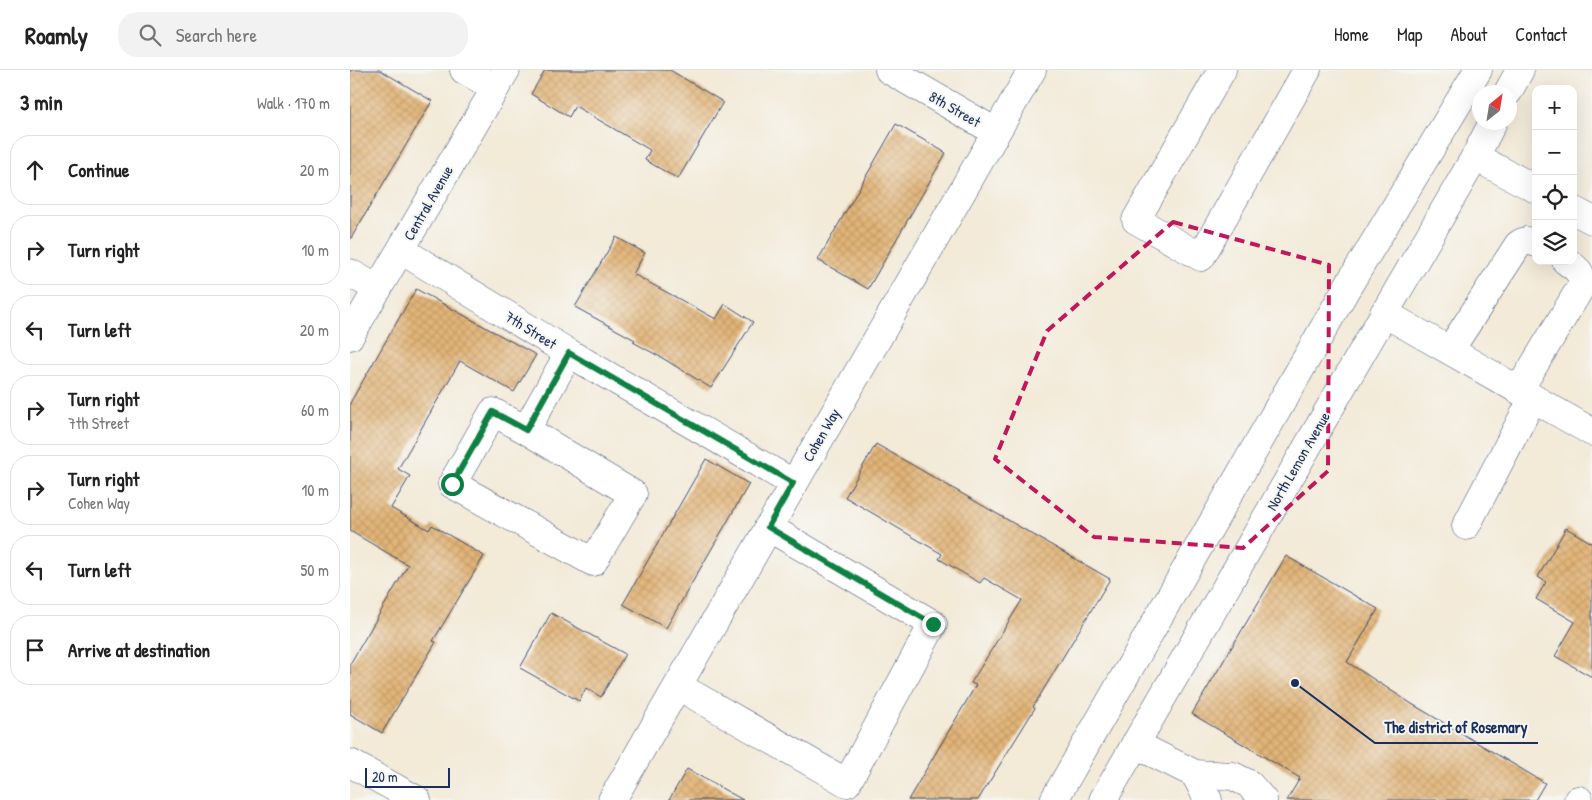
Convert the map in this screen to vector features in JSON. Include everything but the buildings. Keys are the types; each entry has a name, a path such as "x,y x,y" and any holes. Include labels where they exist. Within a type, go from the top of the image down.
{"street":[{"path":"464,70 500,79"},
{"name":"8th Street","path":"889,70 996,132"},
{"name":"Cohen Way","path":"612,800 1032,70"},
{"path":"1222,70 1136,220 1201,257 1307,70"},
{"path":"1054,800 1345,291 1478,70"},
{"path":"1512,85 1520,70"},
{"name":"Central Avenue","path":"350,336 500,79"},
{"name":"North Lemon Avenue","path":"1103,800 1489,130"},
{"path":"1475,157 1532,187"},
{"path":"1577,212 1592,220"},
{"path":"1450,350 1518,245 1523,241 1532,242"},
{"name":"7th Street","path":"401,250 569,353 793,483"},
{"path":"1466,526 1526,394 1581,287 1582,279 1579,272 1571,265"},
{"path":"350,273 378,289"},
{"path":"1384,313 1592,432"},
{"path":"526,430 569,353"},
{"path":"493,412 526,430 633,494 593,562 452,484 493,412"},
{"path":"678,686 847,782 933,624 768,527"},
{"path":"1135,744 1196,774 1233,776 1249,784 1262,800"},
{"path":"350,762 417,800"},
{"path":"1196,774 1208,800"}],"highlighted area":[{"path":"1173,222 1329,265 1328,471 1243,548 1094,537 995,459 1047,331"}],"place":[{"name":"The district of Rosemary","path":"1295,683"}],"route":[{"path":"452,484 493,412 526,430 569,353 793,483 768,527 933,624"}]}
